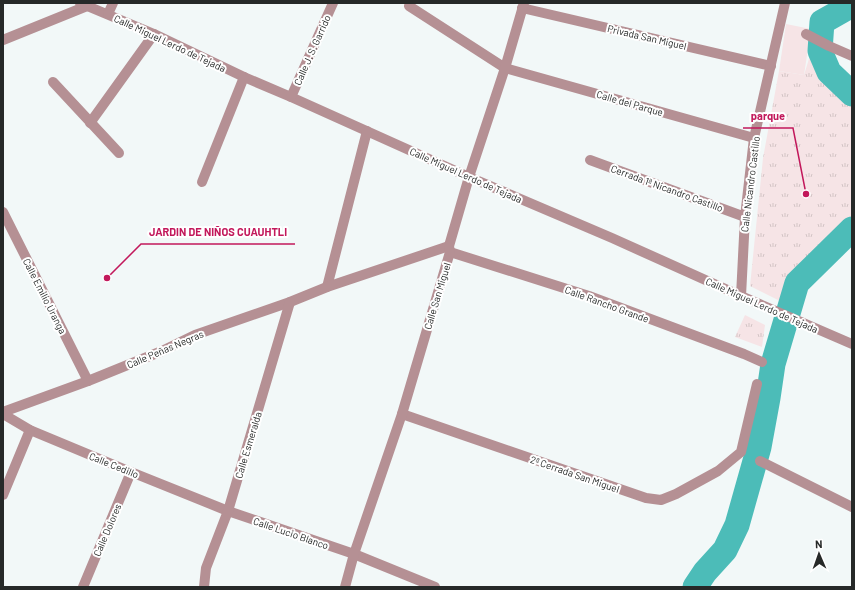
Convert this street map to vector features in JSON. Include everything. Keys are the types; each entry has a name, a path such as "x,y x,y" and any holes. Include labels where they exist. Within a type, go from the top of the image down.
{"street":[{"path":"108,14 113,3"},
{"name":"Calle J. S. Garrido","path":"291,97 333,3"},
{"name":"Calle Nicandro Castillo","path":"741,296 745,217 754,138 785,3"},
{"path":"3,40 84,5"},
{"name":"Calle Miguel Lerdo de Tejada","path":"84,5 154,34 244,77 469,177 612,238 852,344"},
{"name":"Privada San Miguel","path":"523,5 771,66"},
{"name":"Calle San Miguel","path":"345,587 354,554 402,414 450,249 469,177 505,68 523,5"},
{"name":"Calle del Parque","path":"410,6 505,68 754,138"},
{"path":"90,123 154,34"},
{"path":"806,34 852,56"},
{"path":"202,182 244,77"},
{"path":"53,82 119,153"},
{"path":"327,288 367,131"},
{"name":"Cerrada 1ª Nicandro Castillo","path":"590,160 745,217"},
{"name":"Calle Emilio Uranga","path":"3,212 88,381"},
{"name":"Calle Peñas Negras","path":"3,413 162,351 195,335 327,288 450,249"},
{"name":"Calle Rancho Grande","path":"450,249 589,296 762,362"},
{"name":"Calle Esmeralda","path":"204,587 206,568 228,511 290,302"},
{"name":"2ª Cerrada San Miguel","path":"402,414 646,498 661,500 676,494 718,471 741,452 757,384"},
{"name":"Calle Cedillo","path":"3,413 30,430 228,511"},
{"path":"3,495 30,430"},
{"path":"760,461 852,507"},
{"name":"Calle Dolores","path":"83,587 131,472"},
{"name":"Calle Lucio Blanco","path":"228,511 354,554 435,587"}],"green space":[{"path":"786,24 811,29 804,75 779,71"},
{"path":"812,49 820,51 829,72 852,94 852,229 797,283 790,306 750,286 763,158 779,71 804,75"},
{"path":"745,315 765,325 762,347 735,337"}],"waterway":[{"path":"852,5 822,22 820,51 829,72 852,94"},
{"path":"695,587 705,572 725,550 737,525 759,447 773,364 797,283 852,229"}],"place":[{"name":"parque","path":"806,194"},
{"name":"JARDIN DE NIÑOS CUAUHTLI","path":"107,278"}]}
